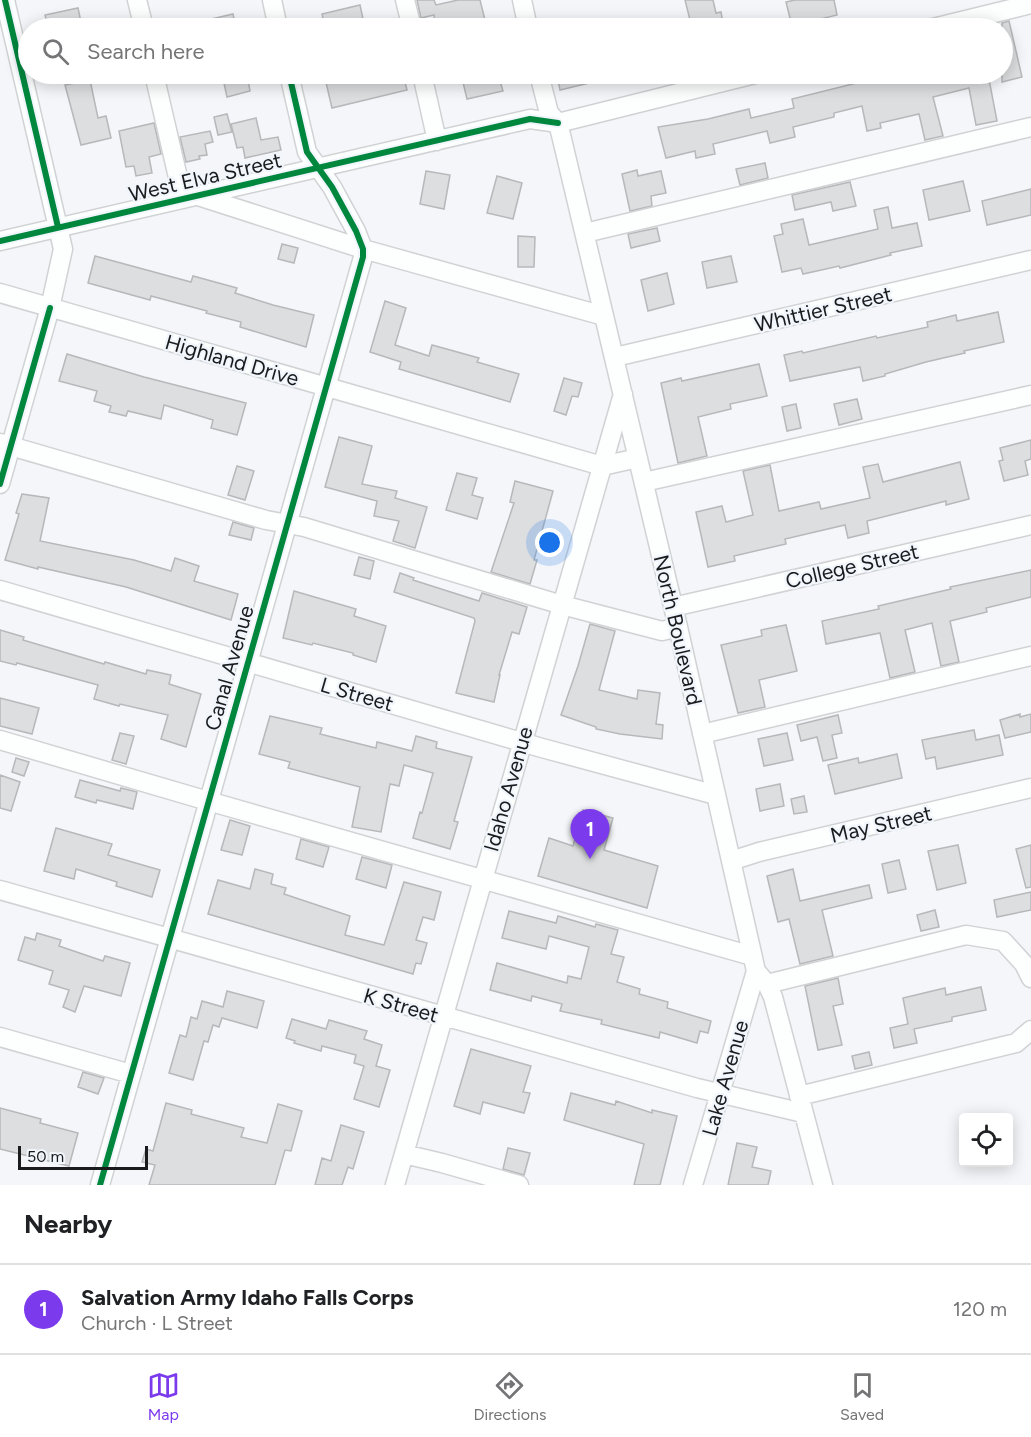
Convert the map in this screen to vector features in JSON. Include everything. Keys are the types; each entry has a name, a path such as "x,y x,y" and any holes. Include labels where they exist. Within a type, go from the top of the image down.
{"street":[{"path":"5,0 18,56"},
{"path":"137,0 142,18"},
{"path":"272,0 276,18"},
{"path":"405,0 410,18"},
{"path":"522,0 526,18"},
{"path":"974,18 1031,4"},
{"path":"0,484 5,445 50,308 63,249 25,84"},
{"path":"157,84 189,197 363,249 604,316"},
{"path":"291,84 307,152 333,187 363,249"},
{"path":"424,84 437,141"},
{"name":"North Boulevard","path":"542,84 549,113 558,123 585,233 731,861 759,970 773,997 823,1185"},
{"path":"558,123 715,84"},
{"name":"West Elva Street","path":"0,241 530,119 558,123"},
{"path":"585,233 1031,128"},
{"name":"Canal Avenue","path":"99,1185 326,387 363,249"},
{"name":"Whittier Street","path":"615,357 1031,260"},
{"name":"Highland Drive","path":"0,293 602,466 639,458"},
{"name":"Idaho Avenue","path":"395,1185 623,394"},
{"path":"644,482 1031,395"},
{"path":"5,445 266,520 304,527 562,605 662,631 678,627"},
{"name":"College Street","path":"673,607 1031,525"},
{"name":"L Street","path":"0,590 248,663 716,795"},
{"path":"702,734 1031,656"},
{"path":"0,740 483,879 759,970 966,935 1003,941 1024,964 1031,978"},
{"name":"May Street","path":"731,861 759,852 1031,788"},
{"name":"K Street","path":"0,890 720,1094 801,1105"},
{"name":"Lake Avenue","path":"693,1185 759,970"},
{"path":"801,1105 1016,1042 1031,1030"},
{"path":"0,1037 131,1074"},
{"path":"404,1154 519,1185"}],"building":[{"path":"417,0 434,0 436,5 458,0 480,0 484,18 434,18 434,15 421,18"},
{"path":"685,0 713,0 716,13 721,12 722,18 690,18"},
{"path":"834,0 837,15 825,18 790,18 786,2"},
{"path":"360,5 363,18 323,18 322,14"},
{"path":"78,8 80,18 46,18 45,15"},
{"path":"233,14 234,18 216,18"},
{"path":"1013,38 1022,77 1013,79"},
{"path":"91,84 98,118 106,116 111,138 81,145 65,85"},
{"path":"224,84 249,84 250,91 227,97"},
{"path":"326,84 406,84 407,90 332,108"},
{"path":"463,84 501,84 503,91 467,99"},
{"path":"559,84 585,84 560,90"},
{"path":"853,84 990,84 997,121 976,125 969,88 933,97 943,136 925,140 919,114 880,123 881,128 867,131 862,106 834,113 834,117 793,127 795,137 770,143 767,131 713,144 715,154 696,158 695,151 666,158 658,127 708,119 749,109 751,118 794,108 792,99"},
{"path":"227,114 232,132 218,135 214,117"},
{"path":"256,118 261,140 278,137 281,150 245,158 243,147 237,148 231,124"},
{"path":"154,123 161,154 149,157 152,173 136,176 134,166 126,167 119,131"},
{"path":"210,131 213,142 205,144 207,155 186,162 180,137"},
{"path":"765,163 768,178 740,185 736,169"},
{"path":"637,170 638,176 661,171 666,193 651,196 652,206 630,211 622,174"},
{"path":"426,171 450,175 444,209 420,204"},
{"path":"497,176 522,183 513,219 487,213"},
{"path":"963,181 970,211 929,220 923,190"},
{"path":"850,182 856,206 833,211 831,202 795,210 792,195"},
{"path":"1031,189 1031,215 987,225 982,201"},
{"path":"888,207 892,228 917,223 922,246 840,268 839,266 803,274 801,268 782,272 774,236 783,234 781,224 803,219 809,245 878,229 874,210"},
{"path":"657,228 660,241 631,248 628,234"},
{"path":"518,236 535,237 534,267 518,267"},
{"path":"282,244 298,248 294,263 278,259"},
{"path":"95,256 191,282 193,276 237,288 235,293 314,315 306,347 240,327 241,322 206,313 207,311 151,296 150,300 88,283"},
{"path":"731,256 737,282 707,288 702,262"},
{"path":"667,273 674,304 648,311 641,280"},
{"path":"385,301 406,308 395,345 429,356 432,345 479,358 477,362 519,374 510,402 399,369 401,362 370,352"},
{"path":"998,312 1004,342 964,351 965,353 863,381 860,367 790,381 784,355 928,327 927,322 956,315 957,321"},
{"path":"67,354 144,377 246,403 237,435 211,428 213,420 164,405 161,419 128,411 126,416 109,412 111,406 94,401 97,391 59,381"},
{"path":"759,364 767,396 730,404 731,409 698,417 707,456 678,463 661,383 681,378 682,381"},
{"path":"564,378 582,383 578,397 572,396 566,415 554,411"},
{"path":"857,399 862,419 839,425 834,404"},
{"path":"796,404 801,428 787,431 782,407"},
{"path":"339,437 372,446 362,484 397,491 395,498 427,507 415,548 393,541 399,521 374,516 377,501 325,487"},
{"path":"1031,440 1031,459 1025,461 1028,475 1004,481 999,461 1003,460 1000,448"},
{"path":"960,462 969,499 946,505 946,501 867,521 869,533 848,538 845,525 785,539 786,544 734,556 735,561 708,567 696,512 722,506 726,522 753,515 743,471 770,465 779,511 819,502 821,509 870,498 863,467 878,464 883,482"},
{"path":"237,466 254,471 245,500 228,495"},
{"path":"457,473 477,478 472,495 483,498 477,519 446,510"},
{"path":"515,481 553,491 534,560 537,560 530,584 491,572 514,503 510,502"},
{"path":"22,494 49,498 40,541 134,560 171,571 175,558 199,566 194,581 238,594 231,620 126,587 5,560 19,514 16,513"},
{"path":"233,522 254,528 251,540 229,535"},
{"path":"359,557 374,561 370,579 354,575"},
{"path":"1031,570 1031,597 986,608 987,612 950,621 959,662 941,666 932,623 905,630 915,672 890,678 880,633 826,644 822,621 879,609 878,606 951,589 950,587"},
{"path":"400,573 414,578 413,580 479,601 482,593 527,607 519,634 512,632 499,675 494,702 456,693 474,618 394,592"},
{"path":"294,591 356,609 354,616 386,626 376,662 353,655 353,653 283,638"},
{"path":"590,624 615,631 599,690 637,699 638,690 660,693 656,724 663,725 662,739 596,729 596,727 561,715"},
{"path":"786,625 797,671 759,680 765,707 738,713 721,645 762,636 761,630"},
{"path":"0,630 24,637 23,640 104,664 105,662 146,674 147,670 171,675 169,684 201,694 186,747 161,739 168,715 94,699 98,685 17,663 16,665 0,661"},
{"path":"0,698 39,708 32,734 0,726"},
{"path":"1020,714 1020,717 1031,714 1031,732 1005,738 1000,720"},
{"path":"838,715 842,733 832,735 837,758 823,761 817,737 801,741 797,725"},
{"path":"270,716 322,728 320,734 376,748 377,742 412,751 416,736 437,742 436,748 472,757 454,821 458,822 450,849 413,838 433,773 404,765 399,786 390,784 381,832 352,827 360,787 288,768 290,762 259,754"},
{"path":"974,730 976,740 999,735 1003,755 937,769 935,757 926,759 922,740"},
{"path":"120,733 134,736 126,764 112,760"},
{"path":"787,733 793,760 764,766 758,739"},
{"path":"897,754 902,778 835,794 828,765 858,758 859,763"},
{"path":"16,758 29,762 24,776 12,772"},
{"path":"0,775 20,782 11,811 0,808"},
{"path":"80,780 120,791 121,788 137,792 133,809 75,797"},
{"path":"780,784 784,806 760,811 756,789"},
{"path":"804,796 807,812 794,814 791,799"},
{"path":"583,810 613,818 604,850 658,866 647,908 538,876 549,838 573,846"},
{"path":"230,820 250,826 242,855 221,850"},
{"path":"56,828 112,844 108,855 160,870 152,897 116,886 117,882 76,869 74,879 44,871"},
{"path":"301,839 329,847 323,867 296,859"},
{"path":"958,845 966,883 937,890 928,851"},
{"path":"1031,845 1031,887 1026,888 1016,849"},
{"path":"362,857 392,865 386,888 356,879"},
{"path":"899,860 906,889 888,893 882,864"},
{"path":"255,869 273,874 271,884 286,888 284,894 350,916 345,935 384,945 404,882 441,892 434,920 423,917 416,940 427,943 421,964 416,963 413,974 208,914 218,880 250,889"},
{"path":"793,869 800,901 869,885 872,898 822,910 833,956 800,964 789,919 778,922 767,876"},
{"path":"1031,892 1031,910 997,917 994,900"},
{"path":"935,910 939,927 921,931 917,915"},
{"path":"509,911 556,923 558,916 595,927 596,924 618,930 611,954 624,957 617,982 640,989 639,994 668,1002 667,1008 711,1021 708,1033 700,1031 697,1043 660,1032 659,1038 601,1024 602,1020 560,1011 562,1004 532,996 531,1001 490,990 497,963 567,983 568,976 581,979 589,947 549,936 546,949 502,938"},
{"path":"37,933 61,940 59,946 103,961 105,956 130,963 121,996 84,986 75,1012 63,1007 69,990 49,984 53,971 18,960 25,937 35,940"},
{"path":"838,978 843,1004 833,1006 842,1045 818,1050 805,986"},
{"path":"981,987 986,1010 952,1017 952,1021 914,1029 917,1043 894,1048 890,1028 908,1024 903,998 945,988 946,995"},
{"path":"227,991 264,1001 257,1028 222,1018 219,1027 213,1025 208,1042 204,1041 193,1080 169,1073 180,1035 186,1037 191,1017 197,1019 202,1001 223,1007"},
{"path":"292,1019 326,1029 329,1020 367,1031 364,1039 382,1045 376,1066 390,1070 379,1107 354,1099 364,1066 354,1063 356,1055 322,1046 321,1051 294,1043 295,1041 286,1038"},
{"path":"471,1049 531,1066 523,1092 530,1093 524,1113 483,1102 480,1114 454,1106"},
{"path":"869,1052 872,1065 855,1069 852,1056"},
{"path":"83,1072 104,1078 98,1094 78,1087"},
{"path":"571,1093 615,1105 616,1101 652,1113 652,1110 677,1116 660,1185 634,1185 644,1144 564,1120"},
{"path":"166,1103 192,1110 191,1114 244,1128 241,1137 267,1143 278,1104 302,1111 291,1151 285,1150 275,1185 149,1185 155,1165 142,1162 146,1149 153,1151"},
{"path":"0,1108 41,1119 40,1123 78,1133 69,1166 0,1149"},
{"path":"341,1125 364,1132 353,1169 348,1167 342,1185 315,1185 322,1158 331,1161"},
{"path":"737,1143 757,1147 752,1167 771,1171 768,1185 728,1185"},
{"path":"508,1148 530,1153 524,1175 503,1169"}],"cycle path":[{"path":"5,0 18,56"},
{"path":"25,84 58,227"},
{"path":"100,1185 363,257 363,249 356,231 332,187 307,152 291,84"},
{"path":"0,241 530,119 558,123"},
{"path":"0,484 50,308"}],"place":[{"name":"Salvation Army Idaho Falls Corps","path":"590,859"}]}
